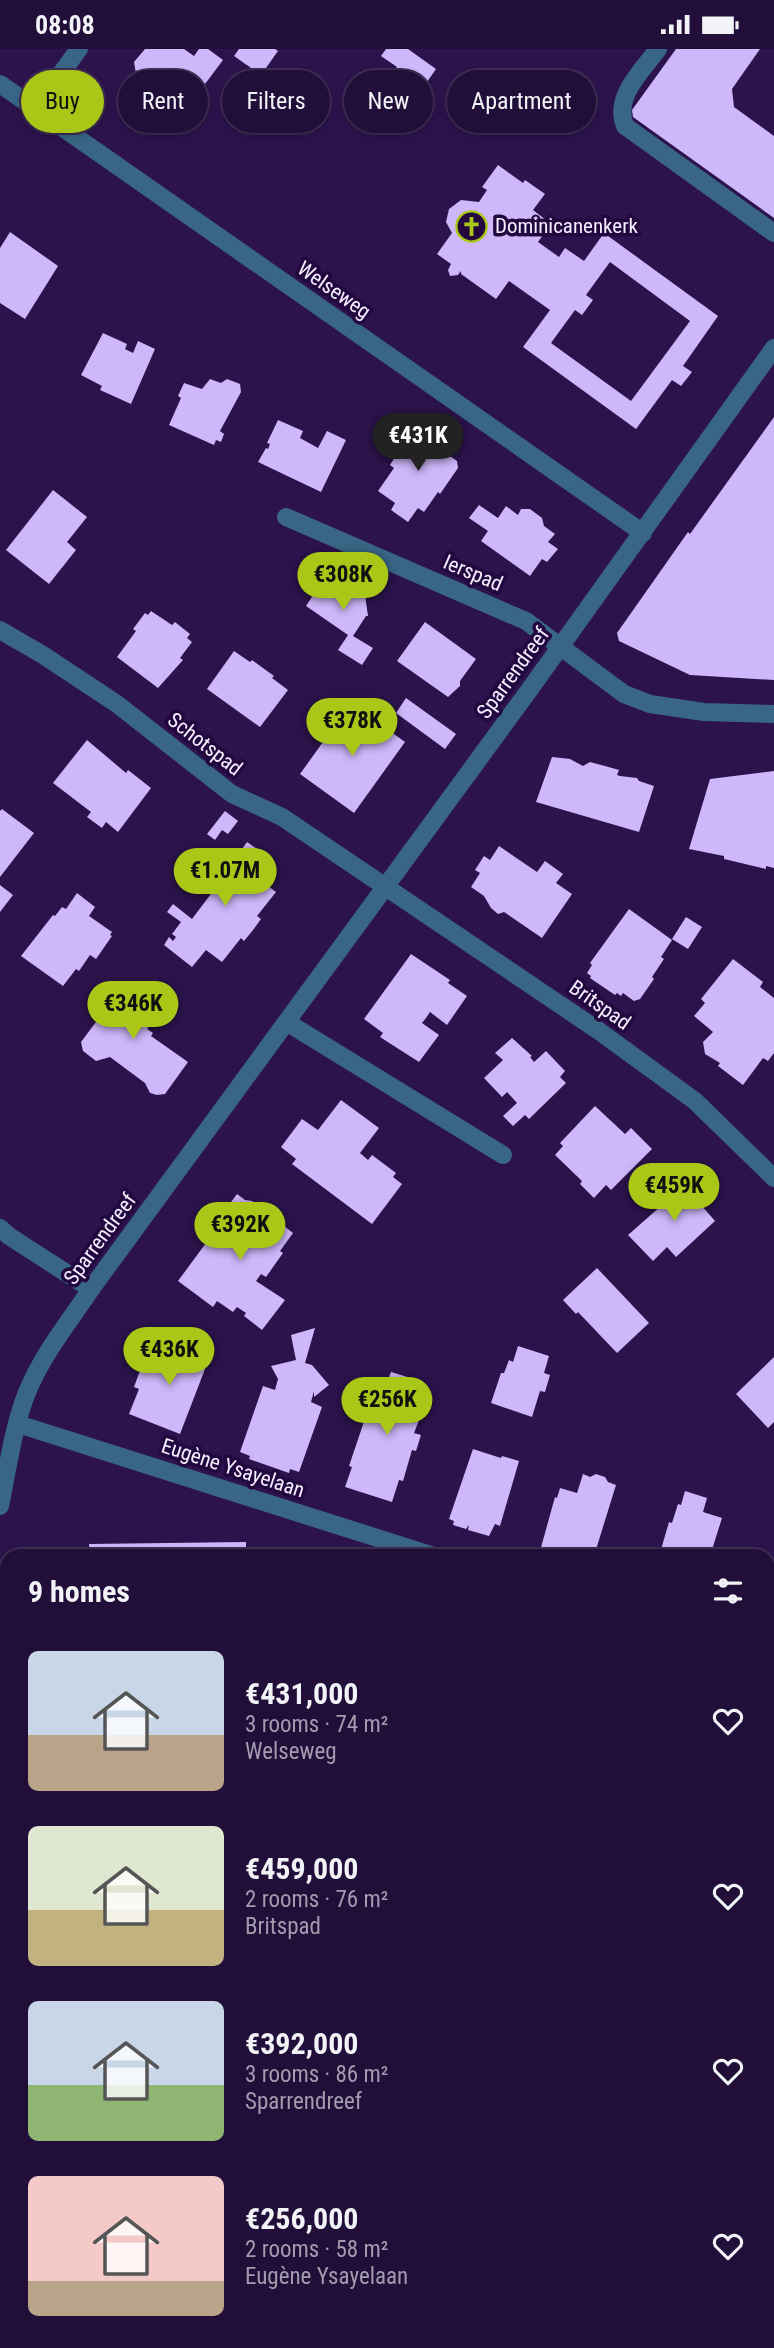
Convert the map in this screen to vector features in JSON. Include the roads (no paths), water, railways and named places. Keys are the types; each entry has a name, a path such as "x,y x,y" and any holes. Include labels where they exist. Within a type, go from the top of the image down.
{"street":[{"path":"64,70 79,49"},
{"path":"658,49 625,94 621,108 625,126 774,233"},
{"name":"Welseweg","path":"0,84 21,99"},
{"name":"Welseweg","path":"69,133 643,533"},
{"name":"Sparrendreef","path":"0,1506 28,1391 46,1355 91,1289 288,1023 643,533 774,348"},
{"name":"Ierspad","path":"286,517 526,621 624,694 650,705 704,712 774,714"},
{"name":"Schotspad","path":"0,630 117,704 232,794 282,817 386,887"},
{"name":"Britspad","path":"386,887 599,1031 695,1101 774,1178"},
{"path":"288,1023 503,1155"},
{"path":"0,1228 91,1289"},
{"name":"Eugène Ysayelaan","path":"18,1424 412,1549"}],"place":[{"name":"Dominicanenkerk","path":"472,226"}]}
